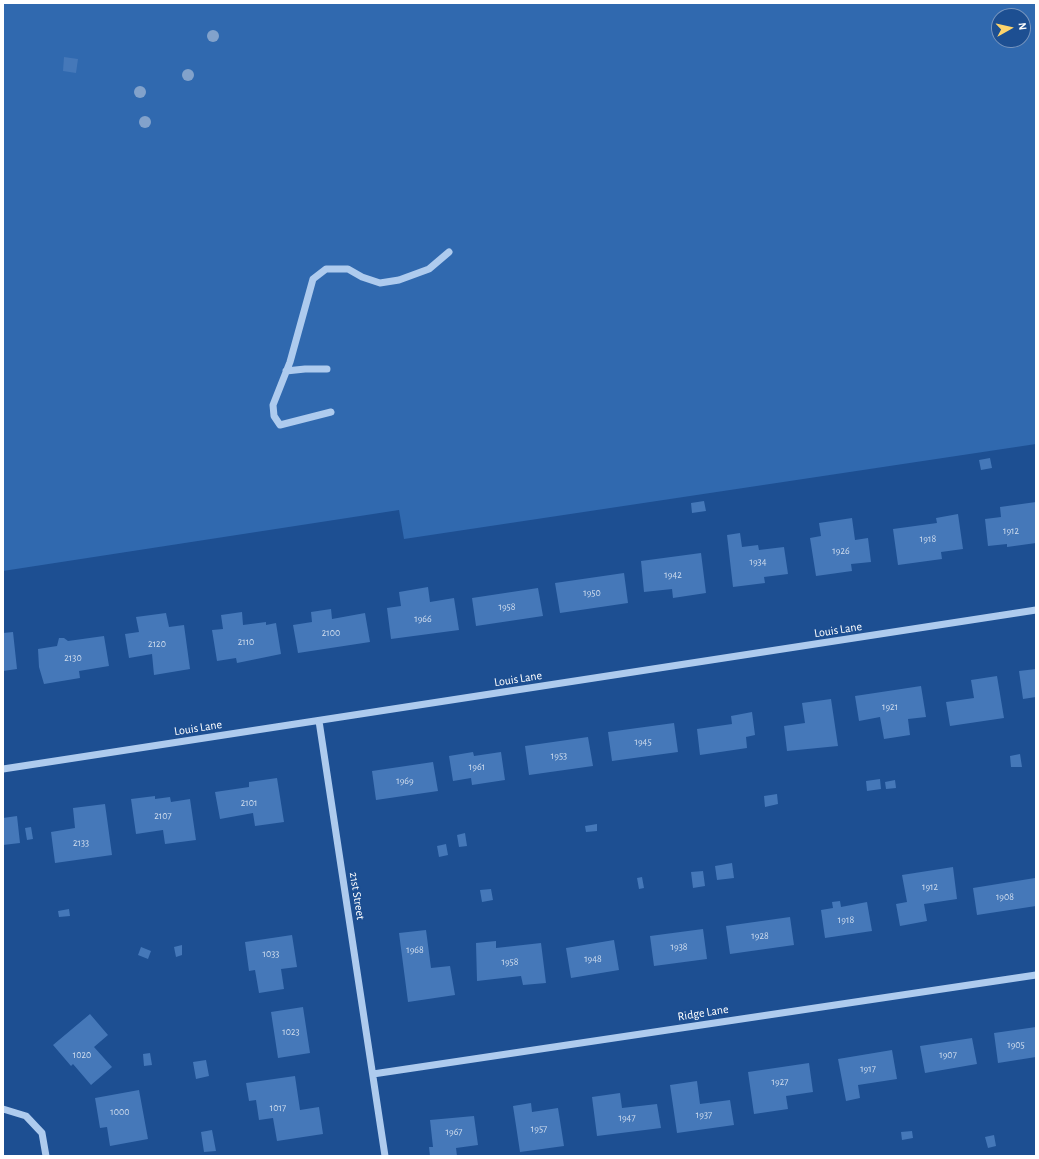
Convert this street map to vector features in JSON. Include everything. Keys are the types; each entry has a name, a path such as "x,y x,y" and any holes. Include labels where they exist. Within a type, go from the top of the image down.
{"street":[{"path":"331,412 280,425 274,416 273,405 290,362 313,279 326,269 348,269 362,277 380,283 399,280 429,269 449,252"},
{"path":"286,371 327,369"},
{"name":"Louis Lane","path":"3,768 319,721 1036,610"},
{"name":"21st Street","path":"319,721 385,1156"},
{"name":"Ridge Lane","path":"373,1074 1036,975"},
{"path":"3,1109 26,1116 42,1133 46,1156"}],"shaded area":[{"path":"3,3 1036,3 1036,444 404,539 399,510 3,571"}],"building":[{"path":"64,57 78,59 76,73 63,71"},
{"path":"990,458 992,468 981,470 979,460"},
{"path":"704,501 706,511 692,513 691,503"},
{"path":"1036,502 1036,543 1007,547 1007,544 988,546 985,519 1001,517 1000,507"},
{"path":"958,514 963,549 941,552 942,559 898,565 893,529 937,523 936,518"},
{"path":"852,518 855,540 868,538 871,562 851,564 852,571 816,576 810,538 821,536 819,523"},
{"path":"740,533 742,547 758,545 759,550 784,547 788,574 764,577 765,583 733,587 727,535"},
{"path":"701,553 706,593 673,598 672,589 644,592 641,561"},
{"path":"624,573 628,603 560,613 555,583"},
{"path":"428,587 430,602 454,598 459,630 391,639 387,608 401,606 399,592"},
{"path":"538,588 543,616 476,626 472,598"},
{"path":"331,609 332,619 365,613 370,642 298,653 293,625 312,622 311,612"},
{"path":"242,612 243,625 266,622 266,625 276,623 281,654 237,663 236,658 217,661 212,630 223,629 221,615"},
{"path":"166,613 169,627 184,625 190,669 154,675 152,654 129,658 125,634 139,632 136,617"},
{"path":"13,632 17,669 3,671 3,633"},
{"path":"104,636 109,666 79,671 80,678 44,684 39,667 38,649 57,646 59,638 64,638 68,641"},
{"path":"1036,669 1036,697 1023,699 1019,671"},
{"path":"997,676 1004,718 950,726 946,702 974,698 971,680"},
{"path":"921,686 926,717 908,719 910,735 884,739 880,717 859,721 855,696"},
{"path":"831,699 838,746 787,751 784,726 805,723 802,703"},
{"path":"752,712 755,735 746,737 747,748 700,755 697,729 732,724 731,716"},
{"path":"674,723 678,752 612,761 608,732"},
{"path":"588,737 593,766 529,775 525,746"},
{"path":"473,752 474,756 501,752 505,780 472,785 471,778 453,781 449,756"},
{"path":"1020,754 1022,767 1011,767 1010,756"},
{"path":"433,762 438,791 376,800 372,771"},
{"path":"277,778 284,822 255,826 253,813 220,819 215,792 249,787 249,782"},
{"path":"880,779 881,789 867,791 866,781"},
{"path":"895,780 896,788 886,789 885,782"},
{"path":"777,794 778,804 765,807 764,796"},
{"path":"155,796 155,799 170,797 171,802 190,799 196,840 165,844 163,830 136,834 131,799"},
{"path":"105,804 112,855 55,863 51,832 75,828 73,808"},
{"path":"17,816 20,843 3,845 3,818"},
{"path":"597,824 597,831 586,832 585,826"},
{"path":"31,827 33,839 27,840 25,828"},
{"path":"465,833 467,846 459,847 457,835"},
{"path":"446,844 448,855 439,857 437,846"},
{"path":"732,863 734,878 717,880 715,866"},
{"path":"953,867 957,899 924,904 927,921 900,926 896,904 907,902 902,875"},
{"path":"703,871 705,886 693,888 691,872"},
{"path":"642,877 644,888 639,889 637,878"},
{"path":"1035,878 1036,906 977,915 973,888"},
{"path":"491,889 493,900 482,902 480,890"},
{"path":"840,901 841,907 867,902 872,931 825,938 821,910 833,908 832,902"},
{"path":"69,909 70,916 59,917 58,911"},
{"path":"790,917 794,945 730,954 726,926"},
{"path":"703,929 707,959 654,966 650,936"},
{"path":"426,930 431,968 450,966 455,995 408,1002 399,933"},
{"path":"292,935 297,967 281,969 284,989 259,993 255,970 249,971 245,942"},
{"path":"614,940 619,970 571,978 566,948"},
{"path":"496,941 496,948 541,943 546,983 523,985 521,976 477,981 476,943"},
{"path":"182,945 182,955 176,957 174,947"},
{"path":"141,947 151,951 148,959 138,955"},
{"path":"303,1007 310,1053 278,1058 271,1012"},
{"path":"90,1014 108,1035 94,1047 112,1067 91,1085 73,1064 71,1066 53,1045"},
{"path":"1036,1027 1036,1057 998,1063 994,1033"},
{"path":"972,1038 977,1064 925,1073 920,1046"},
{"path":"892,1050 897,1079 858,1085 860,1098 846,1101 838,1059"},
{"path":"150,1053 152,1065 144,1066 143,1054"},
{"path":"206,1060 209,1076 196,1079 193,1062"},
{"path":"809,1063 813,1092 786,1096 788,1109 754,1114 748,1072"},
{"path":"295,1076 300,1110 319,1107 323,1134 277,1141 273,1118 259,1120 256,1100 249,1101 246,1083"},
{"path":"697,1081 700,1104 730,1100 734,1125 677,1133 670,1085"},
{"path":"139,1090 148,1139 110,1146 107,1127 100,1128 95,1098"},
{"path":"620,1093 622,1108 657,1104 661,1128 597,1136 592,1097"},
{"path":"531,1103 532,1112 558,1108 564,1146 520,1152 513,1106"},
{"path":"474,1116 478,1145 456,1148 457,1156 430,1156 429,1147 433,1147 430,1120"},
{"path":"212,1130 216,1151 204,1152 201,1132"},
{"path":"912,1131 913,1138 902,1140 901,1132"},
{"path":"994,1135 996,1146 988,1148 985,1137"}]}
